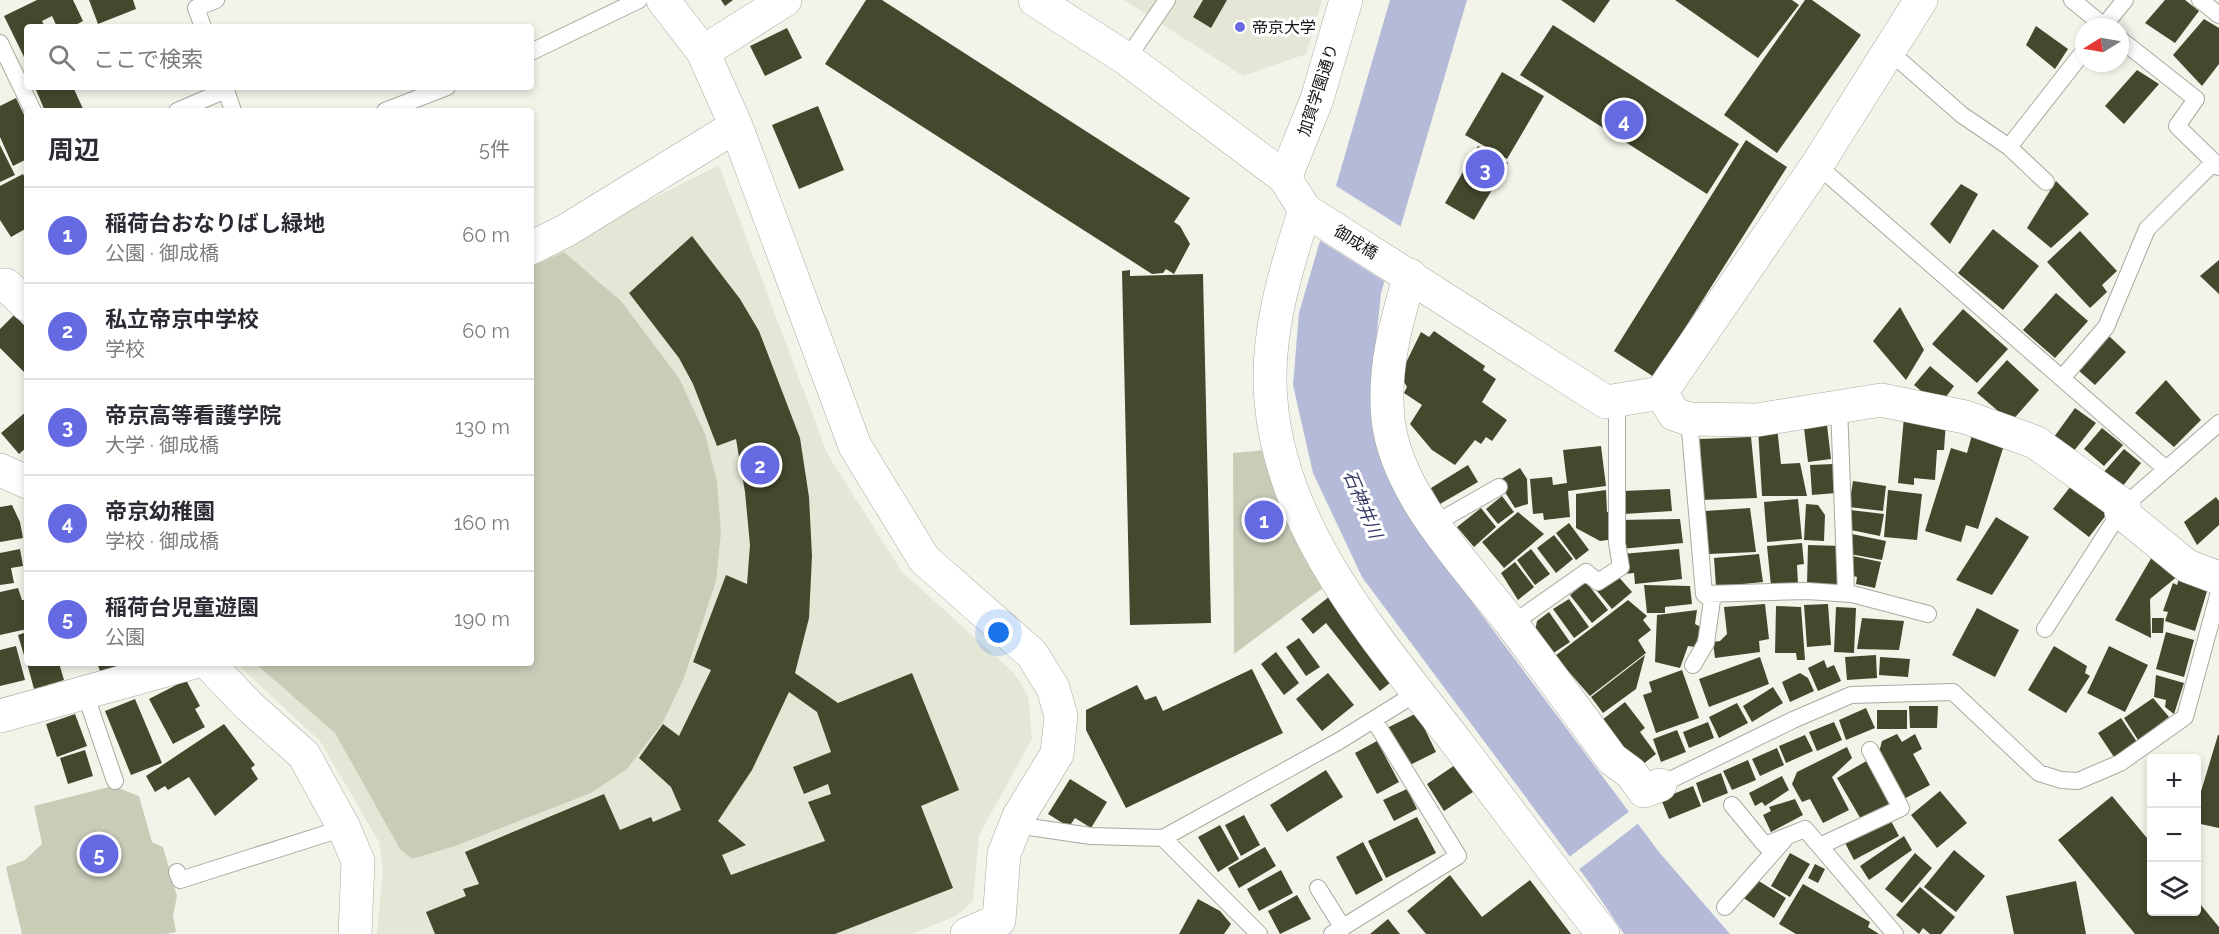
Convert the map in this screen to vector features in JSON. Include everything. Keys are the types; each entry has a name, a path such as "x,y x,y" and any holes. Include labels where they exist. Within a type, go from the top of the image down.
{"street":[{"path":"663,0 703,51 736,126 855,446 924,559 1032,654 1053,688 1061,716 1057,754 1015,825 1005,854 1008,927 967,934"},
{"path":"703,51 785,0"},
{"path":"1035,0 1127,59 1285,178 1310,214 1276,314 1271,353 1271,400 1276,435 1287,475 1317,549 1418,692 1603,934"},
{"name":"加賀学園通り","path":"1285,178 1317,99 1346,0"},
{"path":"1617,400 1661,393 1817,165 1921,0"},
{"path":"534,246 565,231 736,126"},
{"name":"御成橋","path":"1310,214 1404,271 1606,402 1617,400"},
{"path":"1404,271 1392,336 1387,383 1388,420 1400,462 1434,524 1612,759 1631,773 1644,791 1660,785"},
{"path":"0,285 6,285 24,302"},
{"path":"1661,393 1674,414 1689,419 1757,420 1881,400 1965,417 2036,442 2122,509 2187,566 2219,578"},
{"path":"0,470 24,481"},
{"path":"0,716 180,666"},
{"path":"211,666 249,706 304,755 344,828 358,861 354,934"}],"lane":[{"path":"202,24 196,8 216,0"},
{"path":"534,51 639,0"},
{"path":"1127,59 1167,0"},
{"path":"2072,0 2093,18"},
{"path":"2111,18 2125,0"},
{"path":"2200,0 2219,15"},
{"path":"0,42 32,108"},
{"path":"2062,378 2106,327 2147,229 2216,164 2177,126 2196,99 2129,46"},
{"path":"1889,51 1962,115 2009,147 2046,182"},
{"path":"2009,147 2075,63"},
{"path":"183,108 221,90"},
{"path":"226,90 232,108"},
{"path":"393,108 439,90"},
{"path":"1817,165 2166,469"},
{"path":"1512,624 1586,572 1598,582 1621,567 1617,543 1617,400"},
{"path":"1839,406 1846,594"},
{"path":"1689,419 1704,594 1712,600 1706,643 1693,665"},
{"path":"2045,629 2122,509 2219,423"},
{"path":"1434,524 1499,487"},
{"path":"1704,594 1807,591 1846,594 1928,614"},
{"path":"1660,785 1793,720 1851,695 1953,692 2039,773 2061,780 2078,781 2120,763 2186,717 2219,592"},
{"path":"1015,825 1091,836 1163,838 1374,720 1418,692"},
{"path":"85,693 115,781"},
{"path":"1318,888 1337,931 1458,856 1374,720"},
{"path":"1820,846 1901,808 1870,750"},
{"path":"1732,805 1765,845 1806,829 1895,934"},
{"path":"177,872 180,880 344,828"},
{"path":"1725,907 1787,836"},
{"path":"1163,838 1259,934"}],"shaded area":[{"name":"帝京大学","path":"1124,0 1322,0 1306,54 1243,76"},
{"path":"719,165 828,455 902,572 1014,673 1028,695 1032,739 979,835 973,901 956,916 912,934 377,934 383,869 379,842 320,741 239,666 534,666 534,258"},
{"path":"564,252 621,301 679,378 705,434 717,482 721,532 716,581 684,678 663,722 627,769 591,793 455,846 412,859 400,849 335,733 258,666 534,666 534,266"},
{"path":"1266,450 1324,587 1234,654 1233,453"},
{"path":"113,786 139,796 152,842 163,847 177,896 173,916 176,932 165,934 22,934 6,867 25,860 42,844 34,806"}],"water":[{"name":"石神井川","path":"1390,0 1467,0 1381,293 1373,372 1419,531 1659,852 1730,934 1624,934 1591,885 1362,577 1313,473 1293,385 1299,313"}],"pier":[{"path":"1333,184 1403,228 1387,283 1316,238"},
{"path":"1631,810 1640,822 1577,871 1568,858"}],"building":[{"path":"37,0 73,0 83,21 78,24 56,24 52,16 42,21 44,24 24,24 24,57 4,16"},
{"path":"89,0 133,0 136,9 98,24"},
{"path":"721,0 733,0 725,6"},
{"path":"866,0 882,0 1190,198 1174,222 1180,226 1190,244 1174,274 1166,269 1163,273 1152,274 825,64"},
{"path":"1203,0 1227,0 1211,28 1193,17"},
{"path":"1561,0 1610,0 1594,23"},
{"path":"1675,0 1792,0 1799,5 1758,58"},
{"path":"1805,0 1812,0 1861,35 1777,153 1724,115"},
{"path":"2165,0 2185,0 2199,11 2175,43 2145,23"},
{"path":"2204,19 2219,28 2219,64 2202,86 2173,55"},
{"path":"1553,25 1739,144 1707,194 1520,75"},
{"path":"2036,26 2068,49 2055,69 2026,45"},
{"path":"787,28 802,58 765,76 750,46"},
{"path":"2137,70 2159,84 2124,124 2105,106"},
{"path":"1502,72 1544,96 1507,159 1465,135"},
{"path":"36,90 74,90 83,108 44,108"},
{"path":"16,98 24,115 24,160 13,166 0,137 0,106"},
{"path":"818,106 844,170 799,189 772,125"},
{"path":"1746,140 1787,167 1654,377 1614,351"},
{"path":"0,145 15,175 0,182"},
{"path":"1478,146 1508,163 1474,220 1445,203"},
{"path":"23,174 24,176 24,230 11,237 0,220 0,186"},
{"path":"2056,181 2089,214 2051,248 2027,228"},
{"path":"1961,184 1978,194 1950,244 1930,224"},
{"path":"1993,229 2039,266 2003,310 1958,273"},
{"path":"2080,231 2117,271 2102,285 2107,292 2090,308 2047,262"},
{"path":"692,236 740,299 759,331 800,438 809,497 812,556 809,618 795,673 838,703 912,673 959,790 921,806 953,888 835,934 435,934 426,912 466,896 463,889 479,884 465,852 604,794 620,830 651,817 653,822 681,810 671,787 639,758 663,724 679,736 711,670 693,662 726,575 747,584 750,545 745,492 736,439 717,446 693,384 679,358 629,293","holes":["789,692 817,712 831,752 793,767 804,794 828,784 831,794 808,802 825,841 731,875 722,855 746,845 718,821 752,770"]},
{"path":"2219,260 2219,294 2200,276"},
{"path":"1130,270 1130,276 1203,274 1211,623 1130,625 1122,271"},
{"path":"2056,293 2088,321 2055,358 2023,330"},
{"path":"1900,307 1924,350 1906,380 1873,341"},
{"path":"1963,309 2008,349 1977,383 1932,344"},
{"path":"14,315 24,325 24,372 0,348 0,329"},
{"path":"1434,331 1485,366 1483,370 1496,379 1482,402 1507,420 1492,441 1486,437 1481,444 1475,440 1455,465 1432,450 1410,424 1422,405 1404,393 1407,387 1400,375 1421,332 1429,337"},
{"path":"2109,336 2126,352 2095,385 2078,370"},
{"path":"2007,360 2039,390 2011,422 1977,393"},
{"path":"1930,366 1954,386 1943,401 1932,400 1914,385"},
{"path":"2166,380 2201,420 2174,447 2135,413"},
{"path":"2075,408 2096,423 2073,452 2054,437"},
{"path":"24,414 24,450 19,454 1,433"},
{"path":"1904,417 1946,421 1944,450 1937,450 1935,480 1914,478 1914,485 1898,483"},
{"path":"1827,425 1831,459 1808,462 1804,428"},
{"path":"1777,427 1781,464 1800,463 1807,496 1762,496 1758,428"},
{"path":"2102,428 2123,445 2104,466 2084,449"},
{"path":"1972,435 2004,445 1978,529 1966,525 1961,542 1925,531 1951,448 1967,453"},
{"path":"1751,437 1757,498 1701,500 1700,439"},
{"path":"1601,446 1606,486 1568,491 1570,517 1544,520 1543,513 1533,514 1530,479 1552,477 1553,485 1567,483 1563,450"},
{"path":"2124,449 2141,463 2122,487 2104,472"},
{"path":"1833,464 1836,493 1812,495 1810,465"},
{"path":"1468,465 1478,482 1440,504 1431,488"},
{"path":"1520,468 1527,479 1528,504 1515,508 1498,481"},
{"path":"1853,481 1886,486 1883,511 1849,507"},
{"path":"2074,482 2110,510 2089,537 2053,509"},
{"path":"1670,489 1672,511 1624,514 1623,491"},
{"path":"1606,490 1607,512 1615,512 1615,539 1600,541 1576,528 1576,494"},
{"path":"1888,490 1922,494 1917,540 1884,537"},
{"path":"1502,496 1514,512 1498,524 1486,509"},
{"path":"2216,497 2219,501 2219,525 2197,545 2184,522"},
{"path":"1798,499 1802,539 1767,542 1764,502"},
{"path":"1806,504 1818,505 1825,515 1824,541 1804,540"},
{"path":"12,505 20,522 23,538 0,542 0,507"},
{"path":"1481,508 1496,527 1474,547 1457,527"},
{"path":"1750,508 1756,552 1708,554 1705,511"},
{"path":"1850,510 1884,514 1880,536 1846,529"},
{"path":"1518,512 1544,534 1504,568 1482,542"},
{"path":"1996,517 2029,537 1992,595 1956,580"},
{"path":"1680,519 1683,543 1621,549 1619,520"},
{"path":"1569,523 1589,550 1576,560 1556,533"},
{"path":"1852,534 1886,541 1882,560 1850,554"},
{"path":"1554,535 1573,559 1556,573 1537,548"},
{"path":"1802,543 1804,564 1797,565 1798,584 1771,586 1767,546"},
{"path":"1808,545 1841,546 1840,585 1807,584"},
{"path":"20,549 23,566 11,568 14,583 0,585 0,553"},
{"path":"1531,549 1550,574 1535,585 1517,560"},
{"path":"1679,549 1682,579 1635,584 1634,573 1624,574 1622,554"},
{"path":"2156,550 2179,575 2150,599 2151,638 2115,620"},
{"path":"1759,554 1763,582 1716,587 1714,558"},
{"path":"1853,556 1881,562 1875,588 1856,584 1857,577 1849,575"},
{"path":"1515,562 1534,587 1518,600 1501,573"},
{"path":"1617,575 1632,592 1612,609 1597,591"},
{"path":"2180,576 2208,588 2195,631 2165,621 2168,612 2163,611 2173,583 2177,585"},
{"path":"1586,582 1608,610 1592,623 1570,595"},
{"path":"1644,585 1690,586 1692,604 1665,607 1665,613 1647,613"},
{"path":"18,588 24,600 24,630 0,635 0,592"},
{"path":"1330,596 1396,678 1380,691 1326,623 1313,634 1301,619"},
{"path":"1569,599 1589,627 1574,638 1553,609"},
{"path":"1628,600 1647,616 1643,620 1651,630 1638,640 1646,653 1590,696 1555,656"},
{"path":"1765,604 1769,639 1759,641 1760,652 1715,658 1713,642 1720,641 1727,634 1724,607"},
{"path":"1828,604 1831,645 1807,647 1804,605"},
{"path":"1776,606 1801,607 1805,660 1797,660 1796,653 1775,653"},
{"path":"1836,607 1856,608 1854,653 1834,652"},
{"path":"1977,608 2019,630 1995,677 1952,655"},
{"path":"1697,610 1695,624 1701,627 1695,647 1688,646 1680,668 1655,662 1657,615"},
{"path":"1549,612 1570,642 1552,654 1535,631 1537,621"},
{"path":"1862,618 1904,621 1899,650 1857,649"},
{"path":"2152,618 2164,618 2163,633 2152,633"},
{"path":"2166,632 2194,640 2184,677 2156,669"},
{"path":"24,633 24,655 18,635"},
{"path":"1299,638 1320,667 1306,676 1286,647"},
{"path":"16,646 25,680 0,686 0,650"},
{"path":"2054,646 2087,666 2085,673 2090,676 2066,713 2028,690"},
{"path":"2109,646 2148,665 2125,712 2087,693"},
{"path":"1276,652 1299,683 1284,695 1261,664"},
{"path":"1645,655 1636,689 1603,713 1591,697"},
{"path":"1876,655 1877,678 1847,680 1845,657"},
{"path":"1760,657 1769,684 1709,707 1699,679"},
{"path":"1880,657 1910,659 1908,677 1879,675"},
{"path":"1824,660 1827,668 1834,665 1841,681 1818,691 1808,668"},
{"path":"28,666 60,666 64,680 34,689"},
{"path":"98,666 118,666 100,671"},
{"path":"1252,669 1283,733 1126,808 1086,730 1086,710 1137,685 1145,700 1156,696 1163,711"},
{"path":"1682,670 1699,718 1656,733 1643,695 1652,692 1649,682"},
{"path":"1328,673 1354,705 1322,731 1296,699"},
{"path":"1800,673 1808,678 1814,691 1790,702 1782,682"},
{"path":"2156,675 2184,683 2174,714 2165,707 2166,700 2154,697"},
{"path":"186,680 200,706 195,709 205,727 173,744 149,699"},
{"path":"1773,687 1783,703 1752,722 1743,706"},
{"path":"2153,698 2169,717 2138,740 2124,718"},
{"path":"135,699 162,763 131,775 105,711"},
{"path":"1625,702 1645,728 1640,732 1656,754 1638,768 1602,720"},
{"path":"1737,703 1748,723 1719,738 1709,717"},
{"path":"1909,706 1938,706 1937,728 1910,728"},
{"path":"1866,708 1875,728 1846,740 1839,720"},
{"path":"1877,710 1907,710 1907,729 1877,729"},
{"path":"1417,713 1436,752 1406,767 1387,728"},
{"path":"75,714 87,746 57,757 46,724"},
{"path":"2121,718 2137,742 2114,757 2098,733"},
{"path":"1708,722 1714,738 1689,748 1683,732"},
{"path":"1834,722 1842,740 1817,751 1809,732"},
{"path":"224,724 255,765 251,768 258,779 215,816 189,777 168,790 165,786 155,792 146,776"},
{"path":"1677,730 1686,752 1661,762 1653,739"},
{"path":"1897,734 1902,742 1915,734 1922,749 1913,754 1930,785 1902,800 1878,756 1882,741"},
{"path":"1805,735 1813,751 1786,763 1779,746"},
{"path":"2219,735 2219,828 2201,824 2201,791"},
{"path":"1377,741 1399,782 1377,794 1355,753"},
{"path":"1847,747 1852,758 1832,777 1849,810 1823,823 1810,799 1802,802 1792,784 1797,772"},
{"path":"1777,748 1784,765 1760,776 1752,759"},
{"path":"85,750 93,776 68,784 60,758"},
{"path":"1870,759 1895,802 1862,821 1837,778"},
{"path":"1748,760 1756,780 1732,790 1723,771"},
{"path":"1458,763 1476,790 1444,811 1427,784"},
{"path":"1326,770 1343,797 1287,832 1270,805"},
{"path":"1721,773 1728,793 1703,803 1696,783"},
{"path":"1782,776 1789,790 1765,806 1762,802 1755,806 1749,793"},
{"path":"1070,779 1107,802 1091,828 1075,818 1069,827 1048,814"},
{"path":"1693,786 1701,806 1669,819 1661,799"},
{"path":"1407,789 1417,809 1394,821 1383,800"},
{"path":"1940,791 1967,823 1937,848 1911,815"},
{"path":"2112,796 2147,838 2147,916 2201,916 2201,905 2219,927 2219,934 2135,934 2058,840"},
{"path":"1795,799 1803,815 1771,832 1763,815 1771,811 1769,807"},
{"path":"1244,815 1260,845 1241,856 1225,825"},
{"path":"1417,817 1436,853 1386,878 1368,841"},
{"path":"1890,819 1899,836 1854,860 1845,843"},
{"path":"1220,825 1239,859 1218,872 1198,837"},
{"path":"1904,836 1912,850 1869,880 1860,866"},
{"path":"1363,842 1383,880 1356,895 1336,857"},
{"path":"1265,847 1276,866 1239,888 1228,868"},
{"path":"1954,850 1985,876 1956,912 1924,887"},
{"path":"1790,853 1810,864 1790,897 1771,886"},
{"path":"1915,853 1932,868 1902,903 1885,889"},
{"path":"1815,864 1825,869 1818,883 1808,878"},
{"path":"1281,870 1293,893 1259,911 1247,889"},
{"path":"1450,875 1482,917 1530,880 1571,934 1426,934 1407,911"},
{"path":"1754,878 1786,898 1774,918 1742,897"},
{"path":"2076,881 2086,934 2014,934 2006,896"},
{"path":"1803,884 1870,922 1868,927 1879,934 1796,934 1779,924"},
{"path":"1920,887 1955,917 1941,934 1930,934 1923,928 1919,934 1896,915"},
{"path":"1297,895 1311,919 1280,934 1268,911"},
{"path":"1198,899 1220,911 1231,924 1224,934 1179,934"},
{"path":"1388,919 1400,934 1370,934"}],"place":[{"name":"帝京大学","path":"1240,27"},
{"name":"帝京幼稚園","path":"1624,120"},
{"name":"帝京高等看護学院","path":"1485,169"},
{"name":"私立帝京中学校","path":"760,465"},
{"name":"稲荷台おなりばし緑地","path":"1264,520"},
{"name":"稲荷台児童遊園","path":"99,854"}]}
